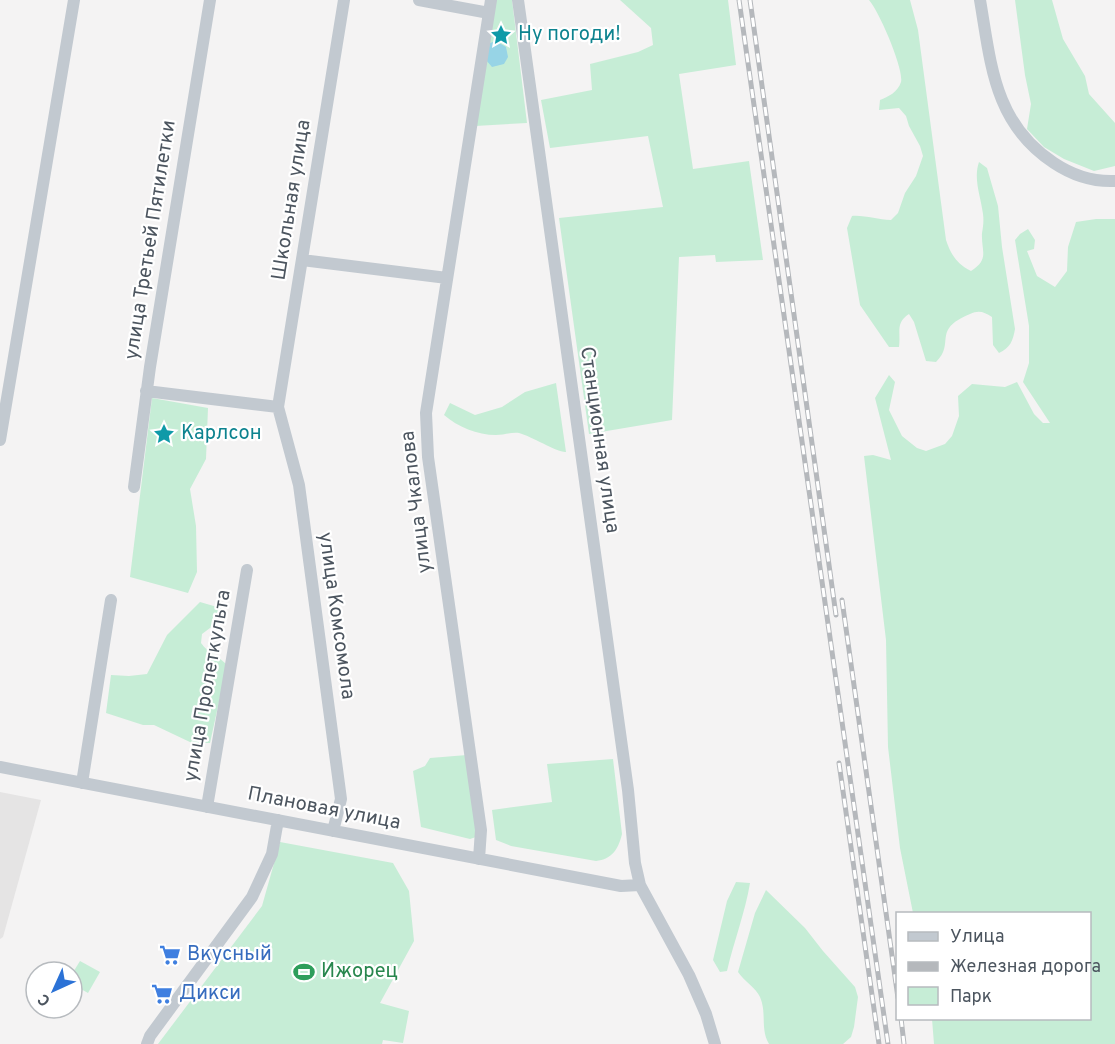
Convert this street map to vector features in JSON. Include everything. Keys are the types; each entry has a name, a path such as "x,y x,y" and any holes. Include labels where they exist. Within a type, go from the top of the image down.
{"street":[{"path":"0,440 74,0"},
{"name":"улица Третьей Пятилетки","path":"134,487 147,390 210,0"},
{"name":"Школьная улица","path":"278,407 344,0"},
{"path":"420,0 489,13"},
{"name":"улица Чкалова","path":"478,859 481,830 426,433 429,390 491,0"},
{"name":"Станционная улица","path":"518,0 628,790 635,863 640,885 688,975 706,1014 715,1044"},
{"path":"980,0 993,76 1012,123 1038,153 1075,174 1090,179 1115,181"},
{"path":"302,260 447,278"},
{"path":"147,390 278,407"},
{"name":"улица Комсомола","path":"278,407 299,485 341,799 333,831"},
{"name":"улица Пролеткульта","path":"207,807 247,570"},
{"path":"82,783 111,600"},
{"name":"Плановая улица","path":"0,767 621,886 640,885"},
{"path":"147,1044 150,1036 252,897 272,854 278,820"}],"shaded area":[{"path":"0,792 41,800 3,937 0,939"}],"green space":[{"path":"493,0 512,0 527,123 475,126"},
{"path":"620,0 728,0 736,65 679,74 693,169 749,161 763,260 716,262 715,255 679,257 672,420 589,434 559,218 663,207 648,136 550,148 541,100 592,90 590,64 638,52 653,45 651,28"},
{"path":"869,0 910,0 918,30 946,240 955,258 971,271 981,263 983,258 983,217 977,181 979,162 987,168 998,206 1015,329 1010,344 999,353 993,345 992,317 984,313 970,314 951,326 947,331 942,355 936,362 926,361 914,322 909,314 900,324 899,347 889,347 860,305 847,228 852,216 891,220 898,213 923,156 906,116 899,108 879,110 880,100 898,89 901,75 890,40"},
{"path":"1015,0 1052,0 1063,39 1085,76 1089,94 1115,123 1115,166 1094,171 1064,159 1044,147 1027,129 1031,104"},
{"path":"1115,219 1115,1044 934,1044 932,1020 1091,1020 1091,912 913,912 900,848 888,747 886,640 864,456 873,455 891,460 875,398 889,375 895,382 889,410 902,436 917,448 926,451 945,444 952,436 959,416 958,396 972,384 1005,387 1017,382 1034,414 1043,423 1050,423 1023,382 1029,363 1029,326 1015,240 1028,229 1035,240 1034,249 1027,251 1037,276 1055,287 1067,271 1068,247 1076,222"},
{"path":"556,383 566,452 519,433 489,435 475,432 462,427 444,415 450,403 475,415 502,407 525,392"},
{"path":"152,398 208,408 206,459 190,489 196,526 197,572 188,593 130,577"},
{"path":"200,602 224,609 218,622 202,634 201,643 227,665 210,743 192,743 154,725 143,725 106,713 111,675 147,674 167,635"},
{"path":"467,755 476,837 470,839 421,827 413,771 425,766 430,758"},
{"path":"613,759 622,834 616,849 610,856 596,861 511,846 496,840 492,810 552,802 547,764"},
{"name":"Ижорец","path":"280,842 393,863 409,891 414,941 380,1003 409,1011 403,1043 383,1040 382,1044 158,1044 262,906"},
{"path":"736,882 750,883 727,971 720,972 713,960 727,901"},
{"path":"766,890 805,928 855,987 858,997 854,1027 851,1037 843,1044 769,1044 766,1038 760,997 738,972 755,913"},
{"path":"84,963 100,972 88,993 84,991"}],"water":[{"path":"496,41 506,47 508,57 504,64 492,67 486,60 490,43"}],"railway":[{"path":"739,0 888,1044"},
{"path":"750,0 836,615"},
{"path":"842,600 896,984"},
{"path":"839,763 879,1044"},
{"path":"901,1020 904,1044"}],"place":[{"name":"Ну погоди!","path":"501,35"},
{"name":"Карлсон","path":"164,434"},
{"name":"Вкусный","path":"170,955"},
{"name":"Ижорец","path":"304,972"},
{"name":"Дикси","path":"162,994"}]}
